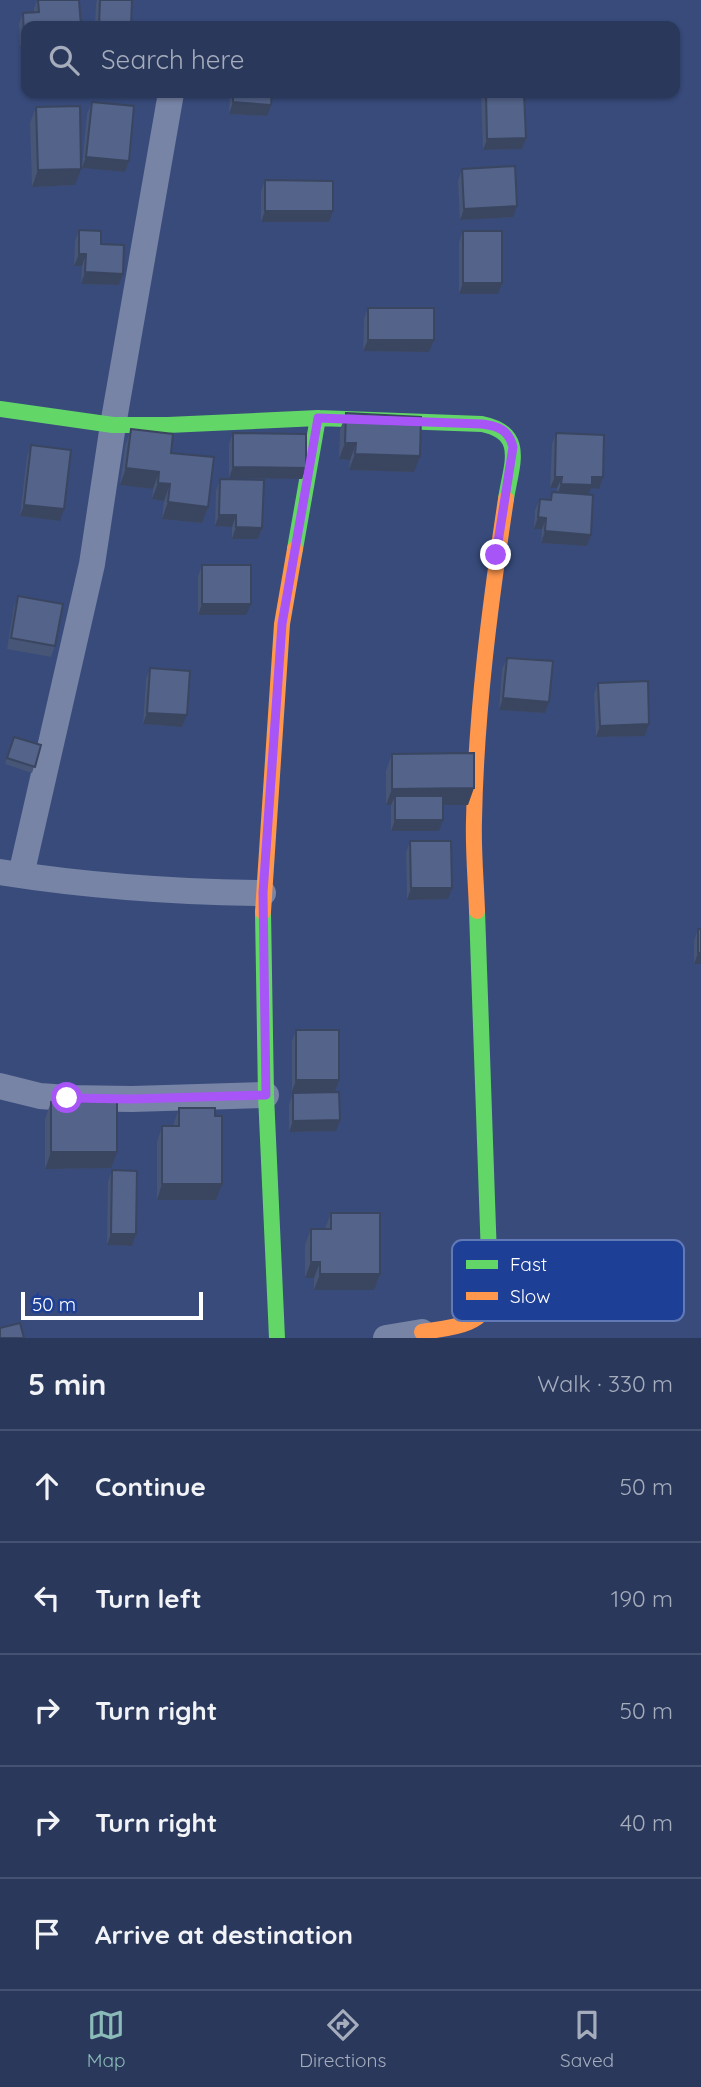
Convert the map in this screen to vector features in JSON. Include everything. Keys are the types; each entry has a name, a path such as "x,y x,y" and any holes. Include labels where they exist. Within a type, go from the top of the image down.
{"street":[{"path":"171,98 113,425 92,564 10,874 100,886 175,892 263,893"},
{"path":"0,409 113,425 318,418 482,424 502,429 511,437 513,447 488,616 474,821 488,1240"},
{"path":"277,1338 266,1095 263,893 282,624 318,418"},
{"path":"0,1086 40,1096 67,1098 266,1095"},
{"path":"386,1338 422,1335 474,1321"}],"building":[{"path":"38,0 79,0 81,21 23,21 23,13 39,12"},
{"path":"100,0 132,0 131,21 99,21"},
{"path":"233,98 272,98 271,105 233,102"},
{"path":"486,98 524,98 526,138 487,139"},
{"path":"92,102 134,106 129,161 86,157"},
{"path":"80,106 81,169 38,170 36,107"},
{"path":"515,166 517,206 464,209 462,169"},
{"path":"265,180 333,181 333,211 265,211"},
{"path":"79,230 101,231 101,244 124,245 123,274 85,272 86,254 79,254"},
{"path":"463,231 502,231 502,283 463,283"},
{"path":"368,308 434,308 434,340 368,340"},
{"path":"346,413 421,417 420,456 355,454 356,443 345,443"},
{"path":"131,429 173,434 171,453 214,457 208,507 168,502 170,484 158,483 159,472 126,468"},
{"path":"233,433 306,434 306,468 233,467"},
{"path":"556,433 604,435 603,477 592,477 592,485 561,484 562,477 555,477"},
{"path":"31,445 71,450 64,509 24,505"},
{"path":"220,479 264,480 262,528 236,527 236,515 219,515"},
{"path":"552,492 593,495 591,535 545,531 546,518 538,517 540,499 551,500"},
{"path":"202,565 251,565 251,604 202,604"},
{"path":"18,596 63,604 55,646 11,638"},
{"path":"507,658 553,661 549,702 503,698"},
{"path":"150,668 190,671 187,715 147,713"},
{"path":"648,681 649,724 600,726 598,683"},
{"path":"14,737 41,745 35,767 7,758"},
{"path":"474,753 474,788 392,789 392,754"},
{"path":"395,796 443,796 443,820 395,820"},
{"path":"410,841 451,841 452,888 411,888"},
{"path":"698,929 701,929 701,953 698,953"},
{"path":"296,1030 339,1030 339,1080 296,1080"},
{"path":"339,1092 340,1120 293,1121 293,1093"},
{"path":"51,1102 117,1102 117,1152 51,1152"},
{"path":"179,1108 215,1108 215,1116 222,1116 222,1184 162,1184 162,1126 179,1126"},
{"path":"112,1170 137,1171 136,1234 111,1234"},
{"path":"331,1213 380,1213 380,1274 320,1274 320,1262 311,1262 311,1229 331,1229"},
{"path":"20,1323 24,1338 0,1338 0,1328"}],"traffic: fast":[{"path":"0,409 113,425 318,418 482,424 496,428 511,443 513,452 506,499"},
{"path":"295,549 318,418"},
{"path":"477,911 488,1240"},
{"path":"263,912 266,1095 277,1338"}],"traffic: slow":[{"path":"477,911 475,780 489,619 506,499"},
{"path":"263,912 282,624 295,549"},
{"path":"422,1332 470,1321"}],"route":[{"path":"67,1098 266,1095 263,893 282,624 318,418 482,424 502,429 511,437 513,447 509,486 496,555"}]}
